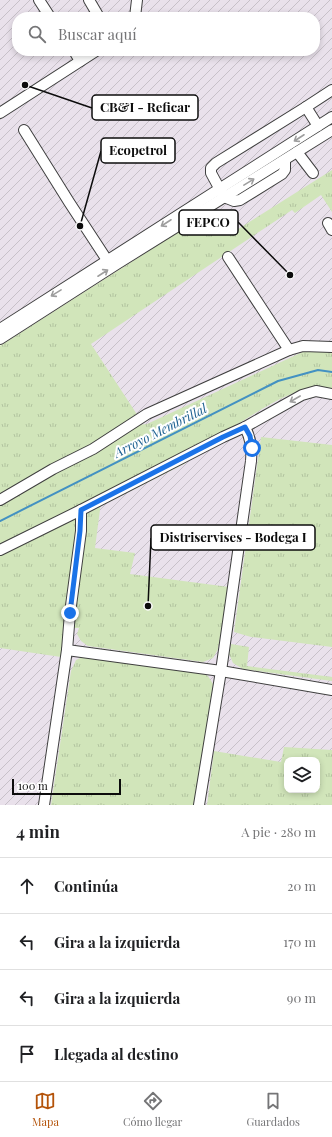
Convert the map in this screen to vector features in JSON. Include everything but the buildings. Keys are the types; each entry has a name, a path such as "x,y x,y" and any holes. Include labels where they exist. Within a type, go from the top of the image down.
{"street":[{"path":"39,0 47,12"},
{"path":"89,0 96,12"},
{"path":"136,12 137,0"},
{"path":"77,56 80,61"},
{"path":"0,113 88,56"},
{"path":"222,193 211,173 216,162 306,108 332,90"},
{"path":"306,108 318,126"},
{"path":"0,339 222,193 332,117"},
{"path":"24,130 107,260"},
{"path":"0,329 107,260 222,193 285,160 332,130"},
{"path":"297,152 313,173"},
{"path":"228,257 289,350"},
{"path":"0,500 53,469 93,449 147,414 289,350 303,346 332,347"},
{"path":"0,550 245,427 302,395 316,391 332,394"},
{"path":"199,805 221,671 251,461 252,448 250,436 245,427"},
{"path":"44,805 67,650 81,510"},
{"path":"67,650 221,671 332,690"}],"shaded area":[{"path":"0,0 332,0 332,116 0,325"},
{"path":"332,135 332,805 0,805 0,347"}],"green space":[{"path":"332,170 332,212 321,195 295,213 292,210 91,344 138,416 137,425 147,424 309,349 332,352 332,388 319,387 306,389 293,393 268,405 234,426 187,449 186,463 109,502 101,502 95,548 135,553 130,574 229,587 218,649 213,658 203,662 88,646 81,641 77,634 79,628 66,628 61,657 0,648 0,346 191,224 235,231"},
{"path":"261,437 332,445 332,647 251,637 234,632"},
{"path":"231,644 249,647 247,666 332,677 332,681 243,669 233,663 229,654"},
{"path":"86,655 202,673 208,676 213,684 195,805 51,805 71,671 76,660"},
{"path":"284,747 332,750 332,805 207,805 214,751 281,762"}],"waterway":[{"name":"Arroyo Membrillal","path":"0,521 278,381 318,370 332,372"}],"place":[{"name":"CB&I - Reficar","path":"25,85"},
{"name":"Ecopetrol","path":"80,226"},
{"name":"FEPCO","path":"290,275"},
{"name":"Distriservises - Bodega I","path":"148,606"}],"route":[{"path":"70,613 80,531 81,510 245,427 250,436 252,448"}]}
